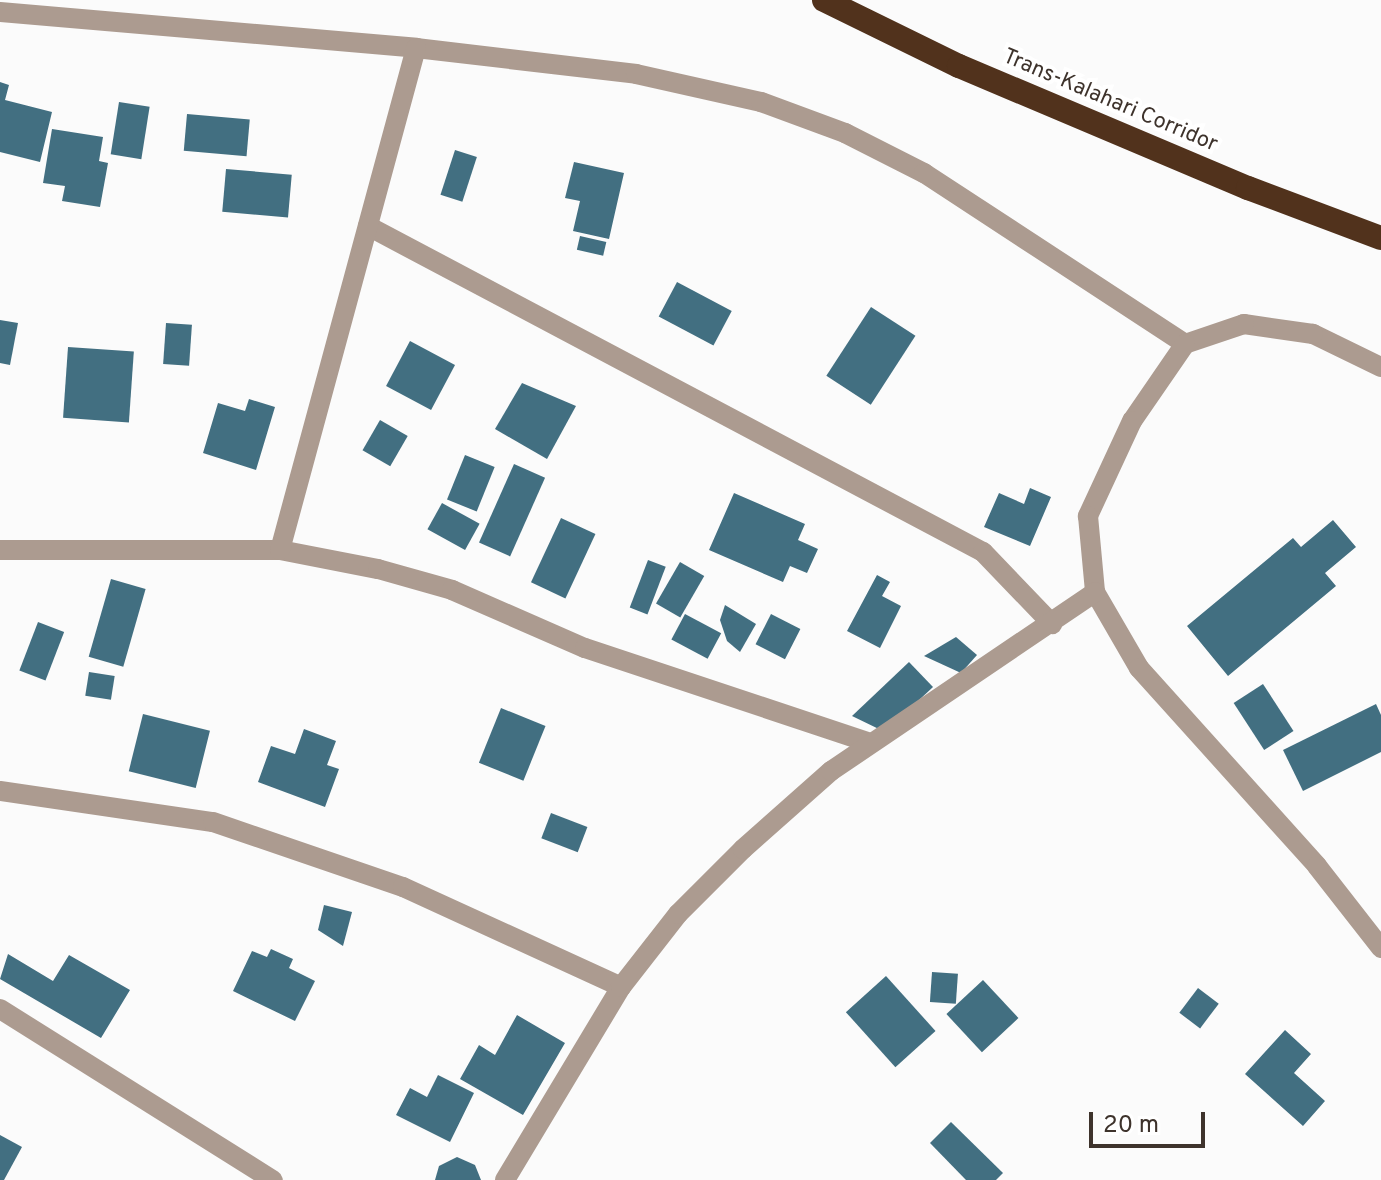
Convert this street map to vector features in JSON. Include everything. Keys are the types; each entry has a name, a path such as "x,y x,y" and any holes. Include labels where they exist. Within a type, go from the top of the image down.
{"highway":[{"name":"Trans-Kalahari Corridor","path":"824,0 959,66 1248,188 1381,238"}],"street":[{"path":"0,12 416,48 636,74 761,102 845,133 924,173 1185,344"},
{"path":"280,550 416,48"},
{"path":"368,226 983,552 1052,624"},
{"path":"1381,367 1313,334 1244,324 1185,344 1132,421 1088,516 1095,592 1139,668 1317,866 1381,948"},
{"path":"0,550 280,550 452,590 585,648 870,743"},
{"path":"505,1180 621,987 678,914 743,849 831,771 1095,592"},
{"path":"0,791 213,822 403,887 621,987"},
{"path":"0,1009 273,1180"}],"building":[{"path":"0,82 9,85 5,100 52,112 40,162 0,152"},
{"path":"119,102 150,107 141,159 111,154"},
{"path":"187,114 250,119 247,156 184,151"},
{"path":"52,129 103,137 99,161 108,163 100,207 62,201 65,186 43,183"},
{"path":"455,150 477,157 462,202 440,195"},
{"path":"574,162 624,173 609,239 573,231 580,201 565,198"},
{"path":"226,169 292,175 288,218 222,212"},
{"path":"580,236 606,242 603,256 577,250"},
{"path":"677,282 732,311 713,346 659,316"},
{"path":"871,307 915,336 871,405 826,376"},
{"path":"0,320 18,323 10,365 0,363"},
{"path":"166,323 192,325 189,366 163,364"},
{"path":"410,341 455,365 431,410 386,386"},
{"path":"68,347 134,352 129,422 63,418"},
{"path":"522,383 576,406 547,459 495,429"},
{"path":"249,399 275,407 256,470 203,453 218,403 245,411"},
{"path":"380,420 408,436 390,466 362,450"},
{"path":"465,455 495,467 477,511 447,500"},
{"path":"514,464 545,478 510,556 479,543"},
{"path":"1030,488 1051,497 1030,546 984,527 999,493 1024,504"},
{"path":"734,493 805,524 798,540 818,549 807,573 790,566 783,582 709,550"},
{"path":"442,503 480,524 465,550 427,529"},
{"path":"561,518 595,534 565,598 531,582"},
{"path":"1333,520 1356,547 1325,573 1336,586 1228,676 1187,626 1293,538 1301,547"},
{"path":"648,560 666,567 647,614 630,608"},
{"path":"680,562 704,576 680,618 656,604"},
{"path":"877,575 890,582 882,596 901,606 880,648 847,631"},
{"path":"111,579 146,589 123,667 89,657"},
{"path":"725,605 756,624 740,652 727,641 720,620"},
{"path":"685,614 721,633 708,659 671,640"},
{"path":"771,614 800,629 785,659 756,644"},
{"path":"38,622 64,632 46,681 19,671"},
{"path":"956,637 977,655 961,673 924,656"},
{"path":"909,662 933,687 885,732 852,716"},
{"path":"89,672 115,676 111,700 85,696"},
{"path":"1263,684 1293,731 1264,750 1234,703"},
{"path":"1376,704 1381,715 1381,752 1303,791 1283,750"},
{"path":"501,708 546,726 523,781 479,763"},
{"path":"143,714 210,731 196,788 129,771"},
{"path":"304,729 336,741 327,765 339,769 325,807 258,782 271,746 295,754"},
{"path":"551,813 587,827 578,852 541,838"},
{"path":"324,905 352,912 343,946 318,930"},
{"path":"271,949 293,959 289,968 315,981 295,1021 233,991 252,951 267,957"},
{"path":"8,954 53,981 69,955 130,990 101,1038 0,979"},
{"path":"932,972 958,974 956,1004 930,1002"},
{"path":"886,976 936,1031 895,1067 846,1012"},
{"path":"983,980 1018,1018 982,1052 946,1014"},
{"path":"1198,988 1219,1004 1200,1028 1179,1013"},
{"path":"517,1015 565,1043 523,1115 460,1079 479,1045 495,1055"},
{"path":"1285,1030 1311,1054 1294,1073 1325,1101 1303,1126 1245,1074"},
{"path":"438,1075 474,1093 450,1142 396,1115 410,1088 427,1097"},
{"path":"951,1122 1003,1173 996,1180 966,1180 930,1143"},
{"path":"0,1135 22,1147 4,1180 0,1180"},
{"path":"457,1157 475,1165 481,1180 435,1180 439,1166"}]}
